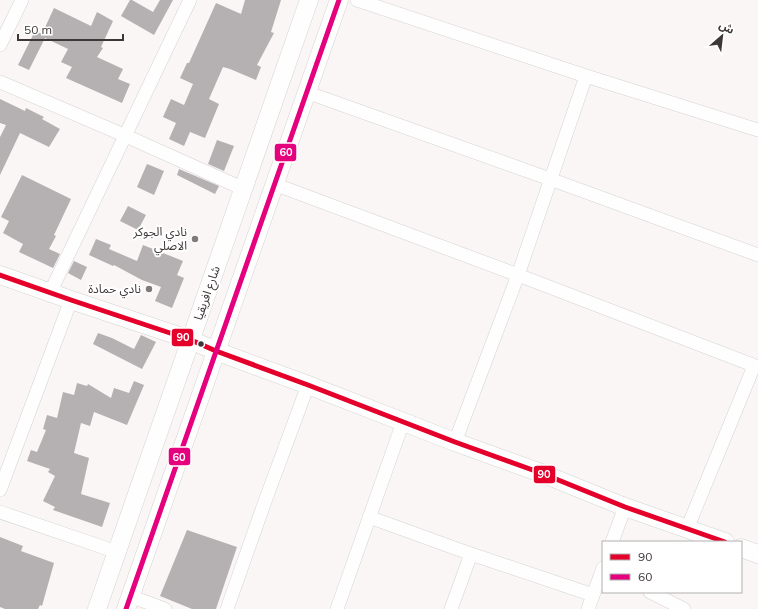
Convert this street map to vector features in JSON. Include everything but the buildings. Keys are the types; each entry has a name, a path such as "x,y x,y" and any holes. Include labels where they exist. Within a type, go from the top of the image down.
{"street":[{"path":"0,45 22,0"},
{"path":"50,293 190,0"},
{"name":"شارع افريقيا","path":"97,609 310,0"},
{"path":"165,609 128,602 338,0"},
{"path":"357,0 586,76 758,130"},
{"path":"455,442 518,275 586,76"},
{"path":"0,82 244,189"},
{"path":"306,92 758,255"},
{"path":"274,184 518,275 756,367 687,529"},
{"path":"0,275 191,340 216,351 455,442 721,541"},
{"path":"0,490 70,300"},
{"path":"227,609 308,385"},
{"path":"337,609 403,422"},
{"path":"612,541 625,506"},
{"path":"0,512 117,552"},
{"path":"369,517 471,554 593,595"},
{"path":"742,548 758,554"},
{"path":"451,609 471,554"},
{"path":"588,609 602,571"},
{"path":"652,593 684,609"}],"transit line":[{"name":"60","path":"126,609 339,0"},
{"name":"90","path":"0,275 191,340 216,351 455,442 541,473 625,507 722,541"}],"place":[{"name":"نادي الجوكر الاصلي","path":"195,239"},
{"name":"نادي حمادة","path":"149,289"}]}
